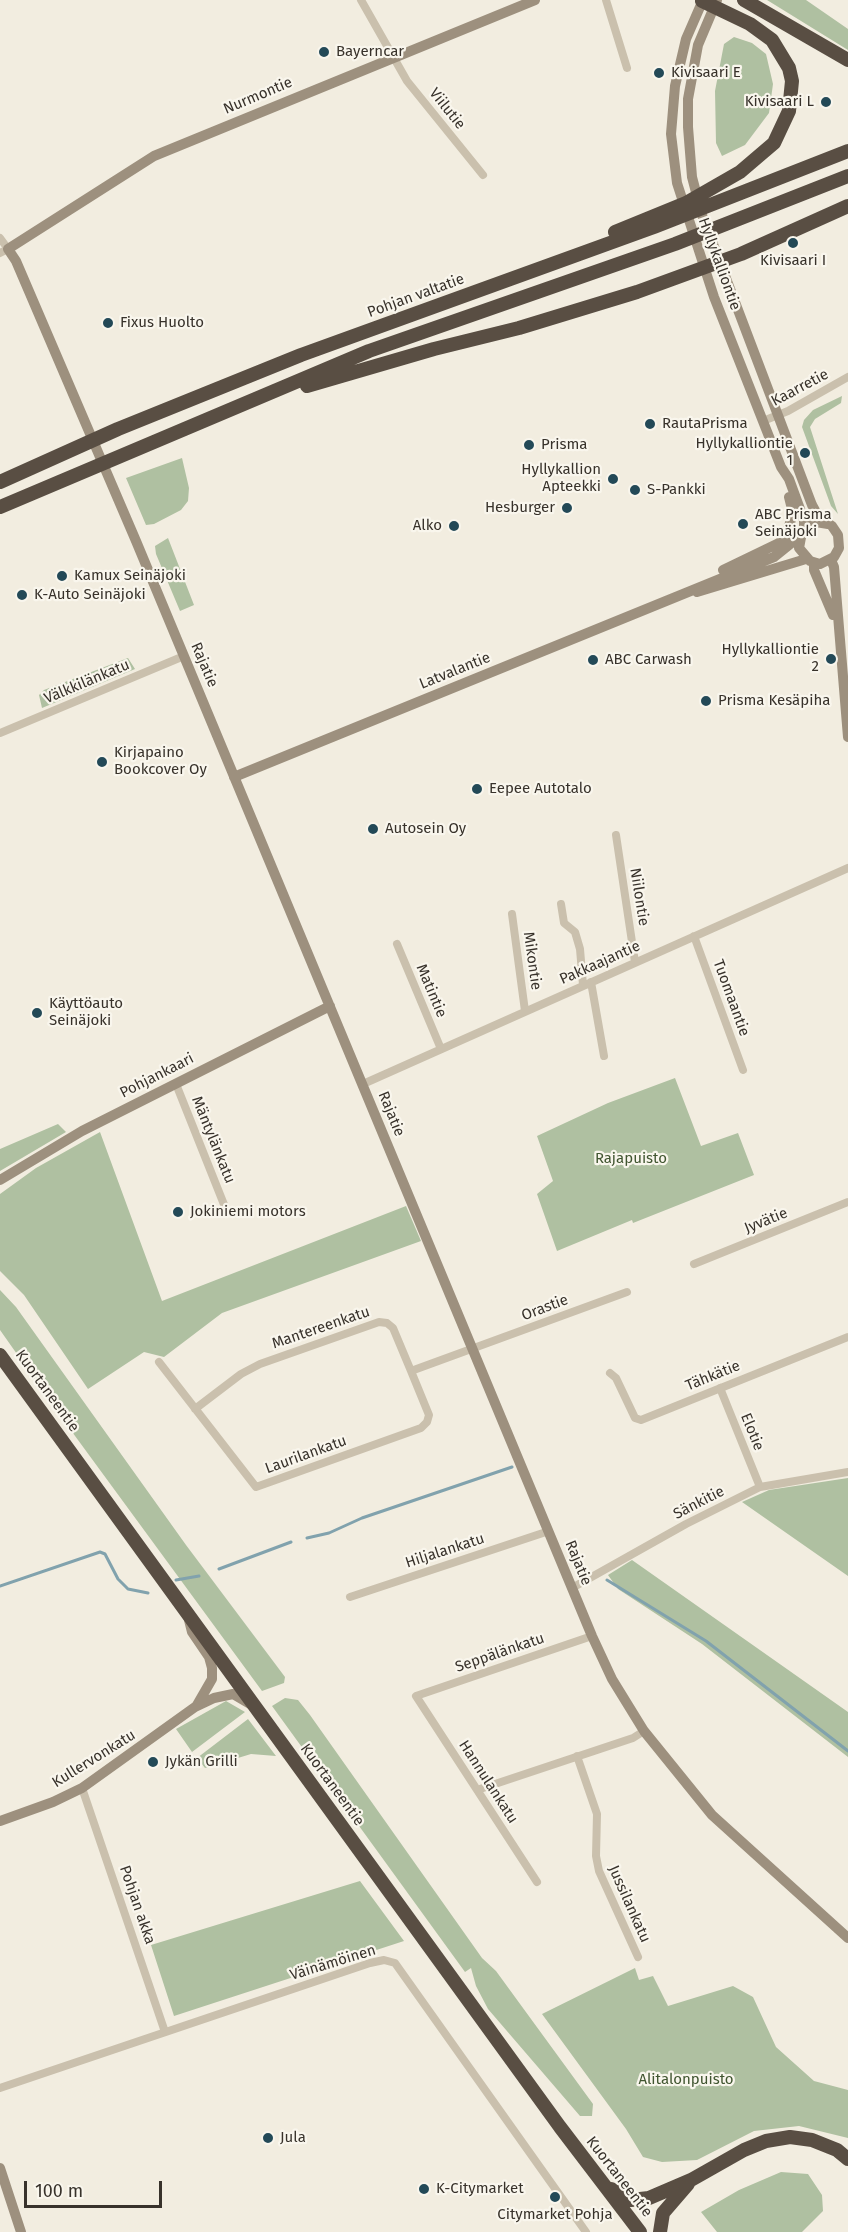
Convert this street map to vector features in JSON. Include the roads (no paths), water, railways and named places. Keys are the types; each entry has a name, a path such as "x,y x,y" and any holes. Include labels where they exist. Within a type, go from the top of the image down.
{"highway":[{"path":"744,0 848,60"},
{"path":"442,304 508,271 686,203 740,172 774,143 789,111 792,93 791,74 785,58 763,32 707,2"},
{"name":"Pohjan valtatie","path":"0,482 118,429 290,359 654,228 848,151"},
{"path":"0,507 369,351 675,244 848,176"},
{"path":"128,453 313,383 576,312 721,262 848,206"},
{"name":"Kuortaneentie","path":"0,1355 600,2181 640,2232"},
{"path":"600,2181 623,2198 638,2200 691,2180 744,2150 766,2141 790,2137 812,2140 829,2146 848,2159"},
{"path":"660,2232 663,2212 691,2180"}],"street":[{"name":"Viilutie","path":"361,0 395,56 407,81 483,175"},
{"name":"Nurmontie","path":"4,251 154,156 535,0"},
{"path":"606,0 627,68"},
{"name":"Hyllykalliontie","path":"707,2 688,99 687,127 692,177 702,215 812,505 832,527"},
{"name":"Hyllykalliontie","path":"707,2 686,39 675,86 671,134 677,183 704,268 763,421 800,507 802,532"},
{"name":"Rajatie","path":"0,238 4,251 16,261 184,656 592,1636 612,1679 644,1731 712,1815 848,1938"},
{"name":"Kaarretie","path":"763,421 779,415 848,377"},
{"path":"703,584 723,570 780,543 786,536 793,513 782,467"},
{"path":"840,645 830,603 810,561 799,548 802,532 816,522 848,535"},
{"path":"832,527 840,541 834,567 848,737"},
{"name":"Latvalantie","path":"234,777 774,557 802,532"},
{"path":"810,561 838,555"},
{"name":"Latvalantie","path":"688,593 705,591 810,561"},
{"name":"Välkkilänkatu","path":"0,733 184,656"},
{"name":"Niilontie","path":"616,836 635,962"},
{"name":"Pakkaajantie","path":"363,1084 848,868"},
{"path":"561,904 564,923 575,932 580,949 604,1056"},
{"name":"Mikontie","path":"512,914 525,1011"},
{"name":"Tuomaantie","path":"694,936 743,1070"},
{"name":"Matintie","path":"397,944 441,1049"},
{"name":"Pohjankaari","path":"0,1180 63,1141 330,1006"},
{"name":"Mäntylänkatu","path":"176,1084 225,1207"},
{"name":"Jyvätie","path":"694,1264 848,1202"},
{"name":"Orastie","path":"474,1350 627,1292"},
{"name":"Mantereenkatu","path":"195,1409 241,1374 260,1364 379,1322 387,1323 393,1328 411,1371"},
{"name":"Tähkätie","path":"610,1373 616,1378 635,1418 640,1420 848,1337"},
{"path":"411,1371 474,1350"},
{"name":"Laurilankatu","path":"159,1362 256,1487 421,1428 427,1422 429,1415 411,1371"},
{"name":"Elotie","path":"720,1388 760,1487"},
{"name":"Sänkitie","path":"572,1588 686,1524 760,1487 848,1472"},
{"name":"Hiljalankatu","path":"350,1597 549,1531"},
{"name":"Kullervonkatu","path":"188,1614 192,1632 209,1657 212,1668 210,1685 195,1707"},
{"name":"Seppälänkatu","path":"416,1696 592,1636"},
{"name":"Kullervonkatu","path":"0,1821 53,1802 82,1788 195,1707 225,1694 242,1698 254,1706"},
{"name":"Hannulankatu","path":"416,1696 537,1882"},
{"path":"477,1790 644,1731"},
{"name":"Jussilankatu","path":"577,1756 597,1814 596,1856 599,1871 638,1957"},
{"name":"Pohjan akka","path":"82,1788 165,2032"},
{"name":"Väinämöinen","path":"0,2088 384,1960 395,1963 586,2232"},
{"path":"0,2168 21,2232"}],"waterway":[{"path":"307,1538 329,1533 362,1518 512,1467"},
{"path":"219,1569 291,1542"},
{"path":"0,1586 100,1552 105,1554 118,1579 128,1589 148,1593"},
{"path":"176,1580 199,1576"},
{"path":"607,1580 706,1641 848,1751"}],"place":[{"name":"Bayerncar","path":"324,52"},
{"name":"Kivisaari E","path":"659,73"},
{"name":"Kivisaari L","path":"826,102"},
{"name":"Kivisaari I","path":"793,243"},
{"name":"Fixus Huolto","path":"108,323"},
{"name":"RautaPrisma","path":"650,424"},
{"name":"Prisma","path":"529,445"},
{"name":"Hyllykalliontie 1","path":"805,453"},
{"name":"Hyllykallion Apteekki","path":"613,479"},
{"name":"S-Pankki","path":"635,490"},
{"name":"Hesburger","path":"567,508"},
{"name":"ABC Prisma Seinäjoki","path":"743,524"},
{"name":"Alko","path":"454,526"},
{"name":"Kamux Seinäjoki","path":"62,576"},
{"name":"K-Auto Seinäjoki","path":"22,595"},
{"name":"Hyllykalliontie 2","path":"831,659"},
{"name":"ABC Carwash","path":"593,660"},
{"name":"Prisma Kesäpiha","path":"706,701"},
{"name":"Kirjapaino Bookcover Oy","path":"102,762"},
{"name":"Eepee Autotalo","path":"477,789"},
{"name":"Autosein Oy","path":"373,829"},
{"name":"Käyttöauto Seinäjoki","path":"37,1013"},
{"name":"Jokiniemi motors","path":"178,1212"},
{"name":"Jykän Grilli","path":"153,1762"},
{"name":"Jula","path":"268,2138"},
{"name":"K-Citymarket","path":"424,2189"},
{"name":"Citymarket Pohja","path":"555,2197"}],"park label":[{"name":"Rajapuisto","path":"631,1159"},
{"name":"Alitalonpuisto","path":"686,2080"}]}
